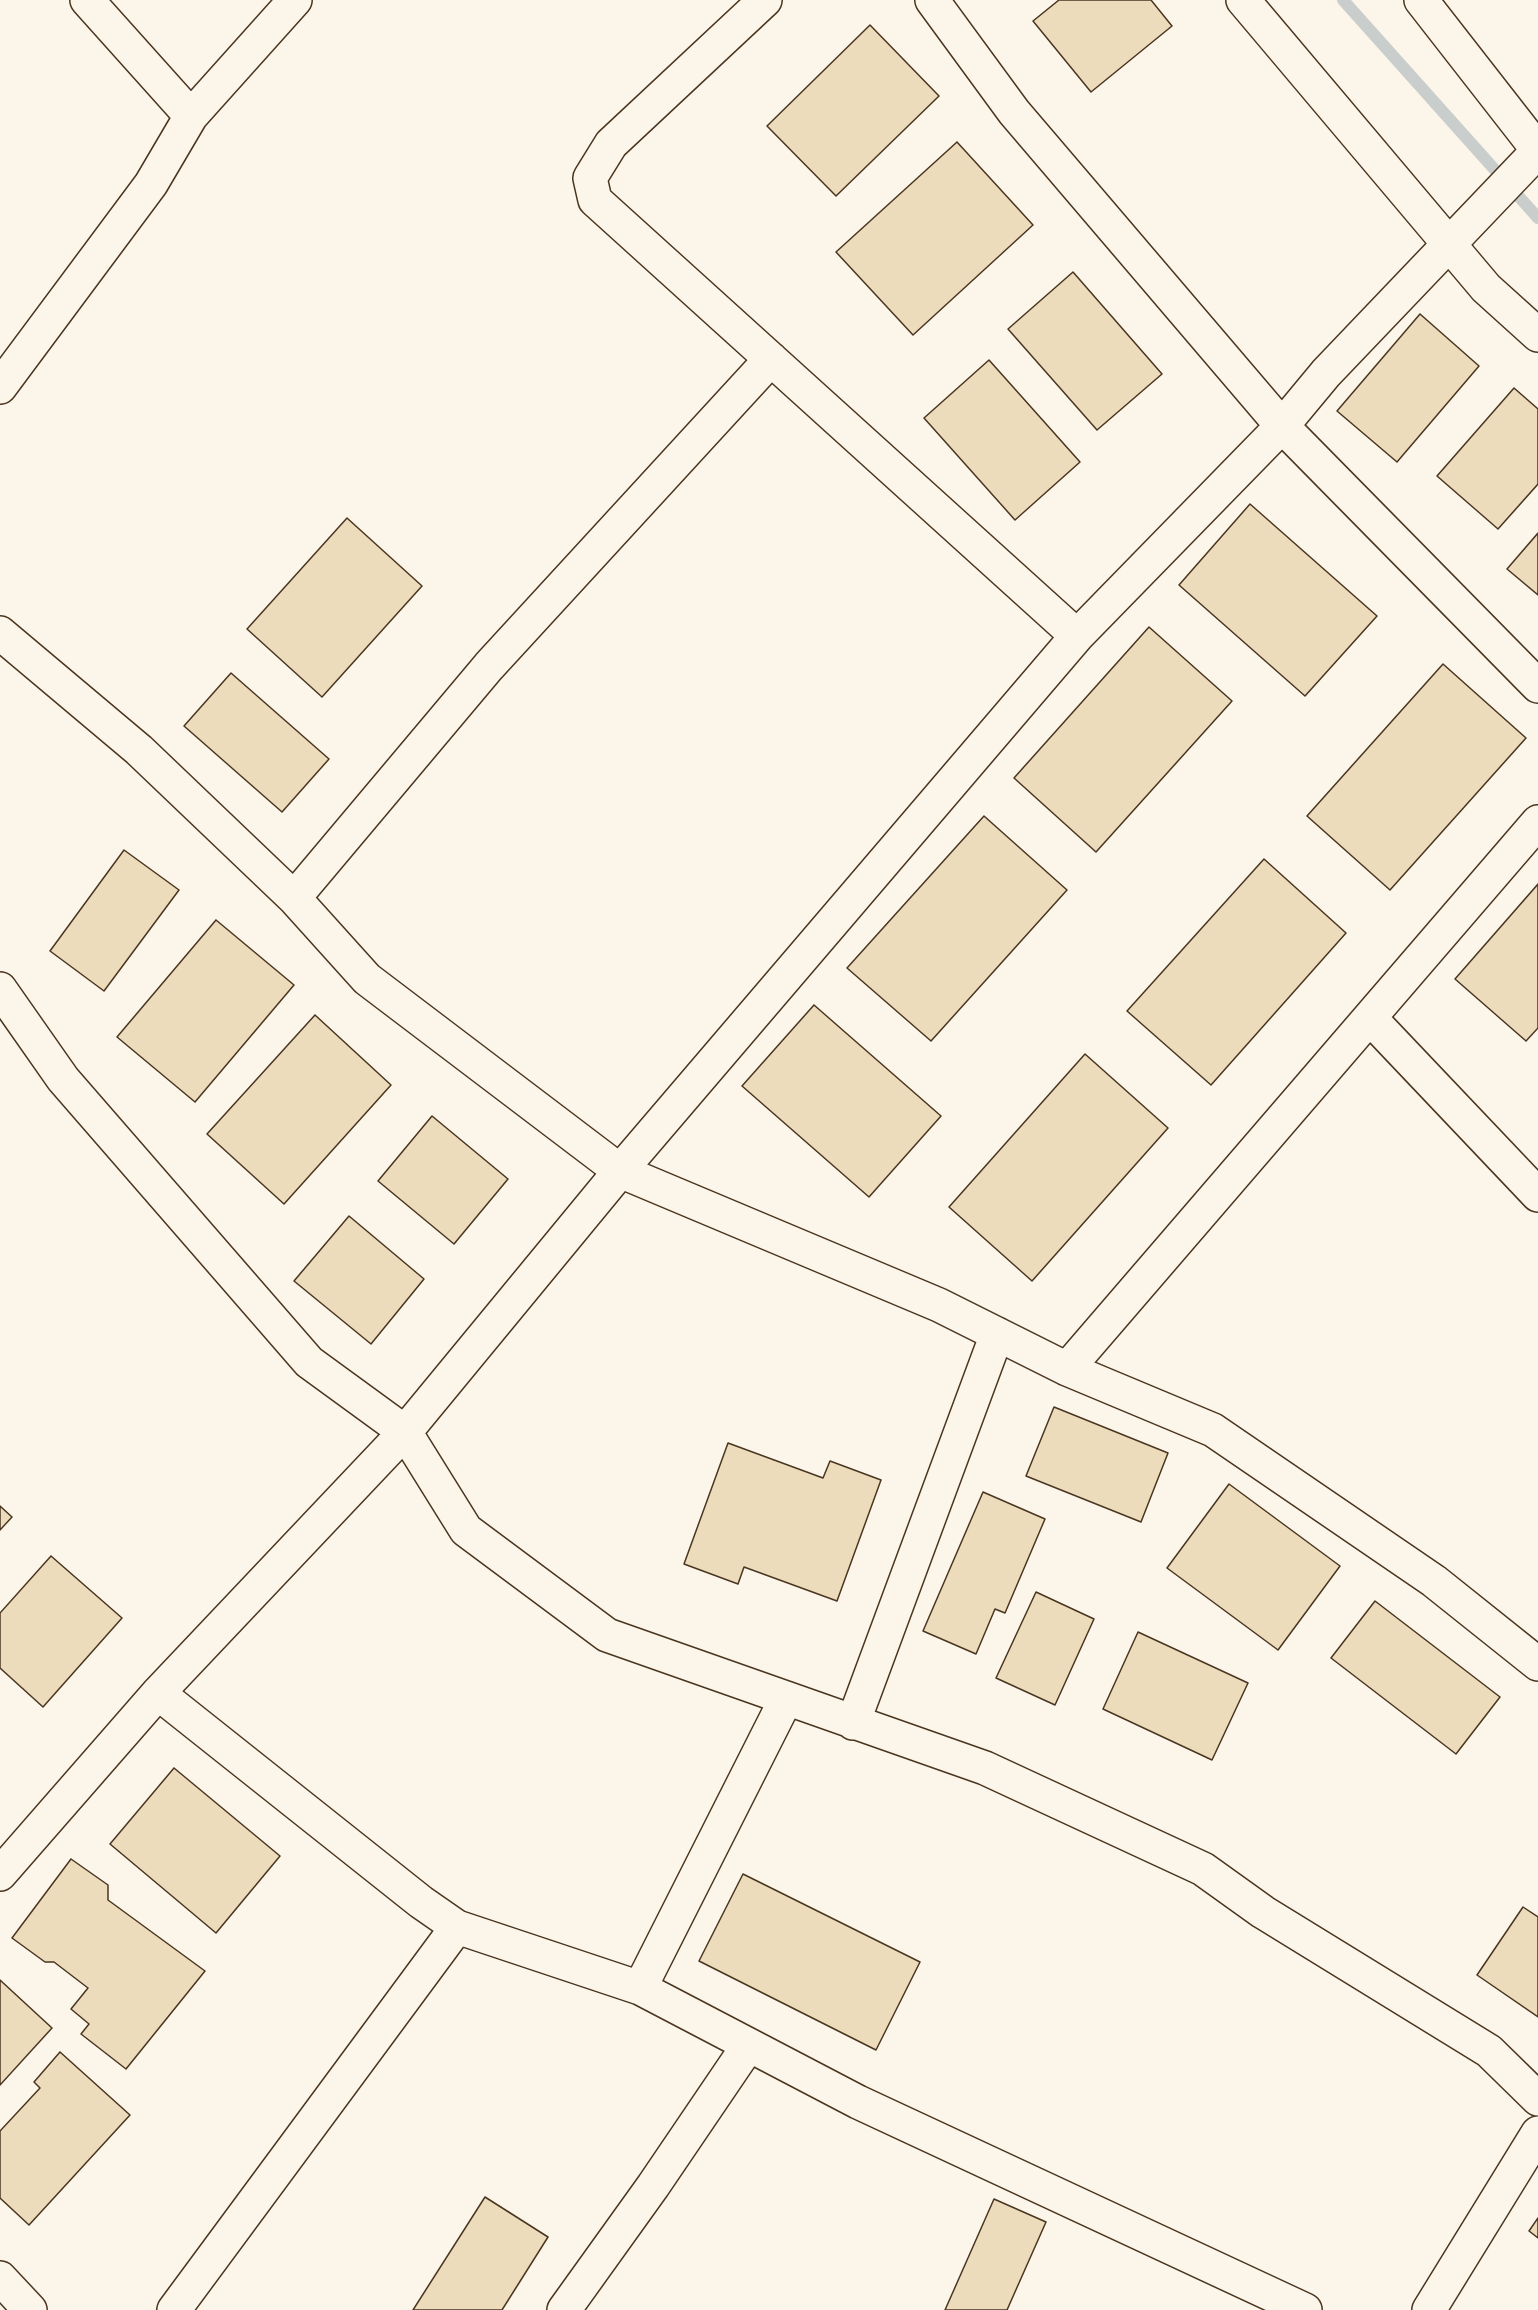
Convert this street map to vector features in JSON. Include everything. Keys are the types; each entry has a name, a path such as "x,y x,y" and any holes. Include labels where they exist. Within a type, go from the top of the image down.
{"street":[{"path":"87,0 192,116"},
{"path":"0,387 151,184 192,116 295,0"},
{"path":"765,0 611,144 590,178 595,200 1077,636"},
{"path":"932,0 1014,112 1282,426 1538,686"},
{"path":"1243,0 1486,288 1538,335"},
{"path":"0,1874 158,1693 405,1432 620,1171 1077,636 1282,426 1326,374 1538,150 1421,0"},
{"path":"294,898 489,666 771,359"},
{"path":"0,633 139,750 294,898 368,979 620,1171 939,1305 1067,1369 1213,1430 1434,1581 1538,1664"},
{"path":"1067,1369 1538,822"},
{"path":"0,988 63,1079 309,1362 405,1432 466,1530 607,1635 985,1768 1203,1869 1263,1912 1489,2051 1538,2099"},
{"path":"1370,1018 1538,1195"},
{"path":"853,1723 998,1334"},
{"path":"158,1693 421,1902 457,1927 640,1988 858,2102 1305,2310"},
{"path":"640,1988 786,1699"},
{"path":"174,2310 457,1927"},
{"path":"564,2310 653,2186 748,2046"},
{"path":"1429,2310 1538,2133"},
{"path":"0,2278 30,2310"}],"building":[{"path":"1059,0 1151,0 1172,26 1091,92 1033,21"},
{"path":"870,25 939,96 836,196 767,126"},
{"path":"957,142 1033,225 913,335 836,252"},
{"path":"1073,272 1162,374 1097,430 1008,329"},
{"path":"1420,314 1479,366 1397,462 1337,411"},
{"path":"989,360 1080,462 1015,520 924,418"},
{"path":"1514,388 1538,409 1538,484 1498,529 1437,476"},
{"path":"1250,504 1377,616 1305,696 1179,585"},
{"path":"347,518 422,586 322,697 247,629"},
{"path":"1538,533 1538,595 1507,569"},
{"path":"1149,627 1232,701 1096,852 1014,778"},
{"path":"1443,664 1526,738 1390,890 1307,816"},
{"path":"231,673 329,759 282,812 184,726"},
{"path":"984,816 1067,890 931,1041 847,968"},
{"path":"124,850 179,890 104,991 50,951"},
{"path":"1264,859 1346,933 1211,1085 1127,1011"},
{"path":"1538,884 1538,1028 1526,1041 1455,979"},
{"path":"216,920 294,985 195,1102 117,1037"},
{"path":"814,1005 941,1116 869,1197 742,1086"},
{"path":"315,1015 391,1085 284,1204 207,1134"},
{"path":"1085,1054 1168,1128 1032,1281 949,1207"},
{"path":"432,1116 508,1179 454,1244 378,1181"},
{"path":"349,1216 424,1279 371,1344 294,1281"},
{"path":"1054,1407 1168,1453 1141,1522 1026,1476"},
{"path":"728,1443 823,1478 830,1461 881,1480 837,1601 744,1567 738,1584 684,1564"},
{"path":"1229,1484 1340,1566 1278,1650 1167,1568"},
{"path":"983,1492 1045,1519 1005,1613 995,1609 976,1654 923,1631"},
{"path":"0,1506 12,1517 0,1530"},
{"path":"51,1556 122,1618 43,1707 0,1668 0,1613"},
{"path":"1036,1592 1094,1619 1055,1705 996,1678"},
{"path":"1375,1601 1500,1697 1456,1754 1331,1658"},
{"path":"1138,1632 1248,1683 1212,1760 1103,1709"},
{"path":"174,1768 280,1856 216,1933 110,1844"},
{"path":"71,1859 108,1885 108,1900 205,1971 126,2069 81,2034 89,2024 71,2009 88,1988 54,1962 45,1962 12,1938"},
{"path":"743,1874 920,1962 876,2050 699,1961"},
{"path":"1523,1907 1538,1917 1538,2017 1477,1975"},
{"path":"0,1980 52,2028 0,2085"},
{"path":"60,2052 130,2115 29,2225 0,2198 0,2131 40,2088 34,2082"},
{"path":"485,2197 548,2237 502,2310 413,2310"},
{"path":"994,2199 1046,2222 1007,2310 945,2310"},
{"path":"1538,2218 1538,2238 1529,2231"}],"waterway":[{"path":"1343,0 1538,218"}]}
